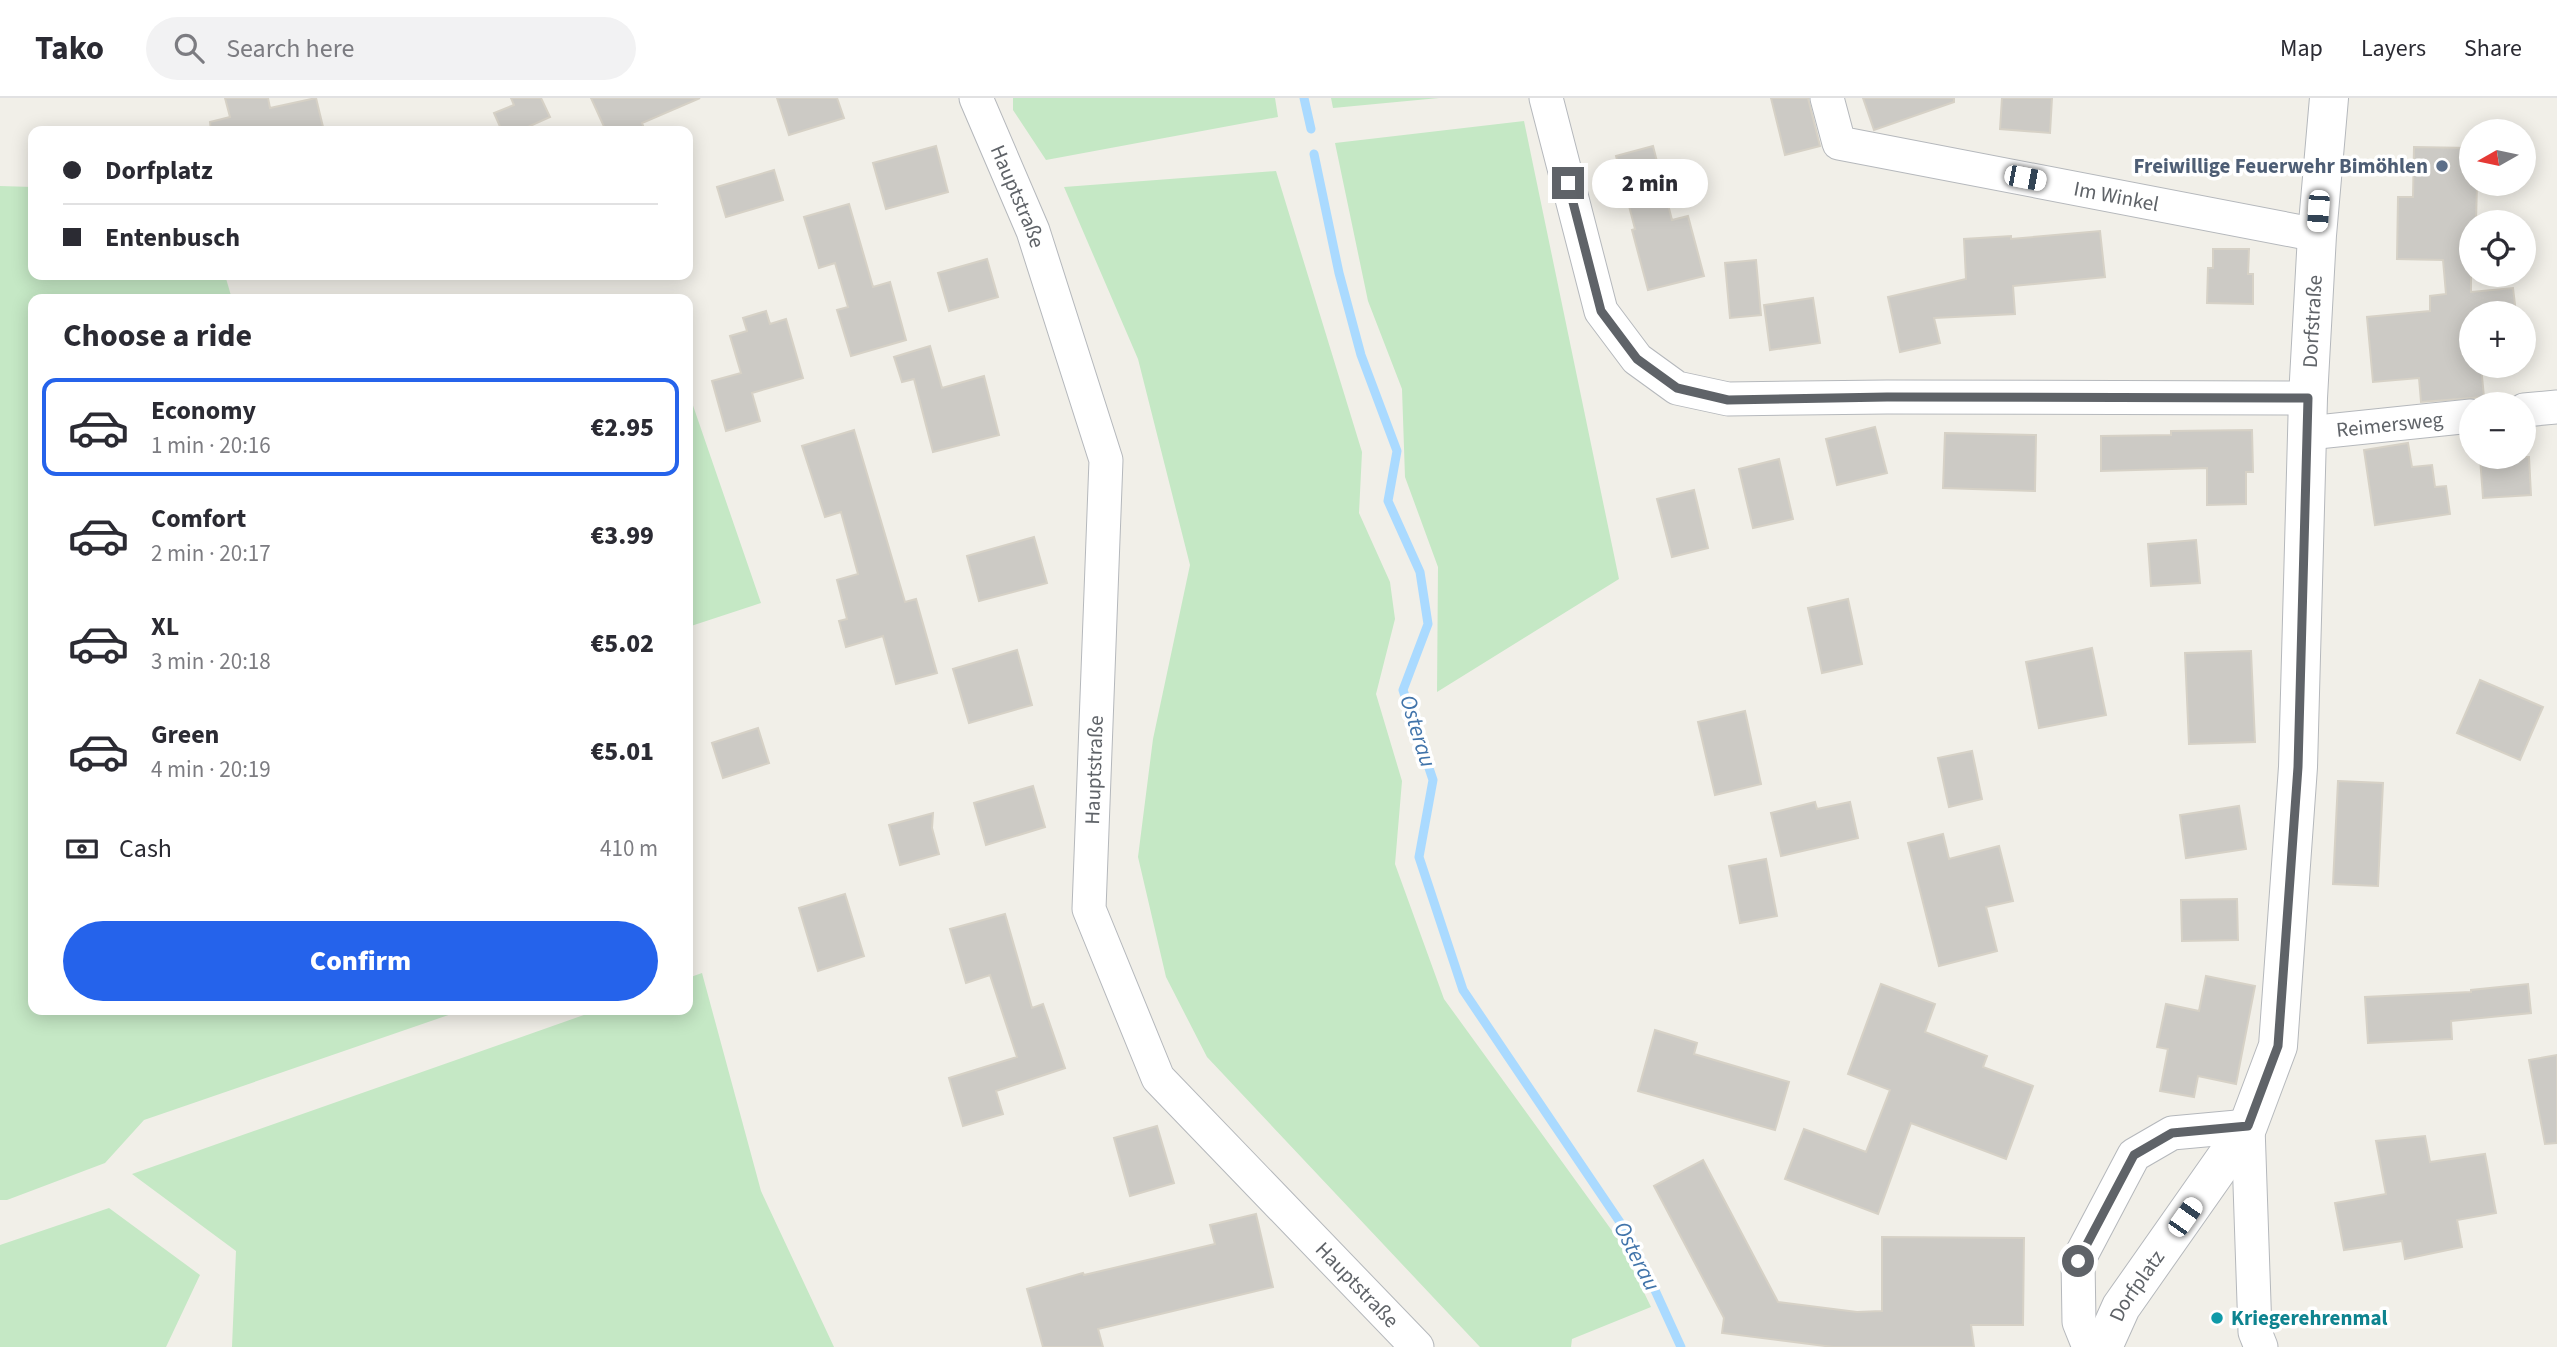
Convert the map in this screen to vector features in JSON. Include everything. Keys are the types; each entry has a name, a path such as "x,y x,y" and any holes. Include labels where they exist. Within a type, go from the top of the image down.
{"street":[{"name":"Hauptstraße","path":"976,98 1033,231 1107,460 1089,909 1158,1078 1417,1347"},
{"name":"Reimersweg","path":"1546,98 1601,311 1637,359 1677,388 1728,400 1887,397 2308,416 2459,416"},
{"name":"Im Winkel","path":"1827,98 1839,143 2316,235"},
{"name":"Dorfstraße","path":"2248,1126 2278,1046 2298,767 2316,235 2329,98"},
{"path":"2536,409 2557,407"},
{"path":"2248,1126 2255,1332 2261,1347"},
{"name":"Dorfplatz","path":"2090,1347 2079,1322 2078,1261 2134,1155 2172,1133 2248,1126"},
{"name":"Dorfplatz","path":"2103,1347 2122,1307 2248,1126"}],"green space":[{"path":"1013,98 1275,98 1278,117 1046,160 1013,110"},
{"path":"1331,98 1439,98 1333,108"},
{"path":"1524,121 1619,579 1437,692 1438,567 1405,477 1402,389 1368,301 1335,143"},
{"path":"1276,171 1362,452 1359,513 1390,582 1395,619 1376,694 1402,781 1395,864 1444,999 1618,1239 1651,1307 1572,1339 1571,1347 1480,1347 1207,1057 1166,977 1138,857 1153,739 1190,565 1138,359 1064,187"},
{"path":"0,186 28,187 28,280 226,280 231,294 28,294 28,1015 448,1015 144,1120 105,1163 7,1200 0,1200"},
{"path":"693,406 761,603 693,625"},
{"path":"702,973 761,1191 834,1347 232,1347 236,1251 132,1174 584,1015 693,1015 693,976"},
{"path":"109,1208 200,1275 166,1347 0,1347 0,1245"}],"building":[{"path":"225,98 268,98 270,108 316,98 323,126 210,126 210,122 230,117"},
{"path":"511,98 541,98 550,117 530,126 500,126 494,113 514,105"},
{"path":"591,98 700,98 642,123 643,126 604,126"},
{"path":"777,98 837,98 844,118 789,135"},
{"path":"1771,98 1808,98 1820,146 1785,155"},
{"path":"1863,98 1954,98 1954,102 1874,130"},
{"path":"2002,98 2052,98 2050,133 2000,129"},
{"path":"936,146 948,192 886,209 873,163"},
{"path":"1653,146 1672,220 1688,216 1704,276 1648,290 1616,156"},
{"path":"2414,147 2459,148 2459,196 2477,196 2476,210 2459,210 2459,287 2471,287 2471,292 2513,288 2515,301 2459,301 2459,378 2482,378 2484,392 2459,392 2459,399 2421,402 2419,378 2373,382 2367,317 2430,311 2430,296 2446,294 2443,260 2397,259 2398,197 2413,197"},
{"path":"774,170 783,200 726,217 717,187"},
{"path":"849,204 873,287 890,282 906,340 851,356 837,310 848,307 835,263 819,268 804,217"},
{"path":"2100,231 2105,277 2013,286 2015,314 1934,318 1940,343 1900,352 1888,297 1966,279 1964,239 2011,236 2011,239"},
{"path":"2213,249 2249,249 2248,274 2253,274 2253,304 2207,303 2208,268 2213,268"},
{"path":"987,259 998,297 949,311 938,273"},
{"path":"1756,260 1761,315 1730,318 1725,263"},
{"path":"1813,298 1820,343 1770,350 1764,305"},
{"path":"766,311 770,324 786,319 803,378 752,393 760,421 726,431 712,381 741,373 730,336 747,331 743,318"},
{"path":"930,346 942,388 984,376 999,435 933,452 914,379 902,382 894,357"},
{"path":"1875,427 1887,473 1837,485 1826,439"},
{"path":"854,430 905,602 916,599 937,673 896,684 883,636 846,647 839,621 847,619 837,580 858,574 841,512 825,517 802,446"},
{"path":"2252,430 2253,472 2246,472 2246,504 2207,505 2207,468 2101,471 2101,436 2171,435 2171,431"},
{"path":"1945,433 2036,435 2035,491 1943,488"},
{"path":"2408,443 2412,467 2432,465 2435,487 2446,486 2450,514 2375,525 2364,450"},
{"path":"1779,459 1793,519 1753,528 1739,469"},
{"path":"2481,469 2530,469 2531,495 2483,498"},
{"path":"1694,490 1708,548 1672,557 1657,499"},
{"path":"1034,537 1047,583 979,601 967,556"},
{"path":"2196,540 2200,583 2151,586 2148,544"},
{"path":"1848,599 1862,664 1822,673 1808,608"},
{"path":"2092,648 2106,715 2039,728 2026,662"},
{"path":"1017,650 1032,705 969,723 953,669"},
{"path":"2251,651 2255,742 2189,744 2185,653"},
{"path":"2480,680 2543,707 2520,760 2457,733"},
{"path":"1745,711 1761,784 1715,795 1698,722"},
{"path":"758,728 769,763 723,778 712,743"},
{"path":"1972,751 1982,799 1949,807 1938,758"},
{"path":"2338,781 2383,783 2378,886 2333,884"},
{"path":"1033,786 1045,827 986,845 974,803"},
{"path":"1815,802 1817,809 1850,802 1858,838 1781,856 1771,813"},
{"path":"2239,806 2246,849 2186,858 2180,815"},
{"path":"933,813 932,828 939,854 900,865 889,825"},
{"path":"1943,834 1949,859 1999,846 2013,901 1986,907 1997,951 1939,966 1908,843"},
{"path":"1766,859 1777,916 1740,923 1729,866"},
{"path":"845,894 864,956 818,971 799,908"},
{"path":"2237,899 2238,940 2182,941 2181,900"},
{"path":"1005,914 1032,1008 1043,1004 1065,1068 996,1091 1003,1114 963,1126 949,1078 1017,1057 990,975 966,983 950,929"},
{"path":"2206,976 2255,986 2236,1084 2198,1076 2194,1097 2160,1091 2168,1049 2157,1047 2166,1004 2199,1011"},
{"path":"1881,984 1935,1004 1925,1032 1987,1056 1983,1067 2033,1086 2006,1159 1911,1123 1878,1214 1785,1179 1804,1129 1866,1152 1890,1090 1848,1074"},
{"path":"2528,984 2531,1013 2451,1021 2452,1039 2368,1043 2365,997 2471,992"},
{"path":"1655,1030 1697,1043 1694,1054 1789,1082 1775,1130 1638,1091"},
{"path":"2557,1055 2557,1143 2545,1144 2529,1060"},
{"path":"1157,1126 1174,1183 1130,1196 1114,1138"},
{"path":"2425,1136 2430,1162 2485,1154 2496,1213 2457,1220 2462,1247 2405,1259 2402,1241 2344,1250 2335,1203 2386,1194 2376,1141"},
{"path":"1703,1160 1778,1302 1857,1312 1882,1311 1882,1237 2024,1238 2023,1325 1971,1325 1974,1347 1833,1347 1722,1333 1724,1318 1654,1186"},
{"path":"1256,1214 1273,1287 1098,1329 1103,1347 1043,1347 1027,1289 1083,1273 1084,1275 1215,1244 1210,1225"}],"waterway":[{"name":"Osterau","path":"1304,98 1311,129"},
{"name":"Osterau","path":"1314,154 1339,273 1361,355 1397,451 1388,501 1420,572 1428,624 1403,690 1433,780 1419,857 1463,990 1632,1240 1681,1347"}],"place":[{"name":"Freiwillige Feuerwehr Bimöhlen","path":"2442,166"},
{"name":"Kriegerehrenmal","path":"2217,1318"}],"route":[{"path":"1568,183 1601,311 1637,359 1677,388 1728,400 1887,397 2308,398 2298,767 2278,1046 2248,1126 2172,1133 2134,1155 2078,1261"}]}
